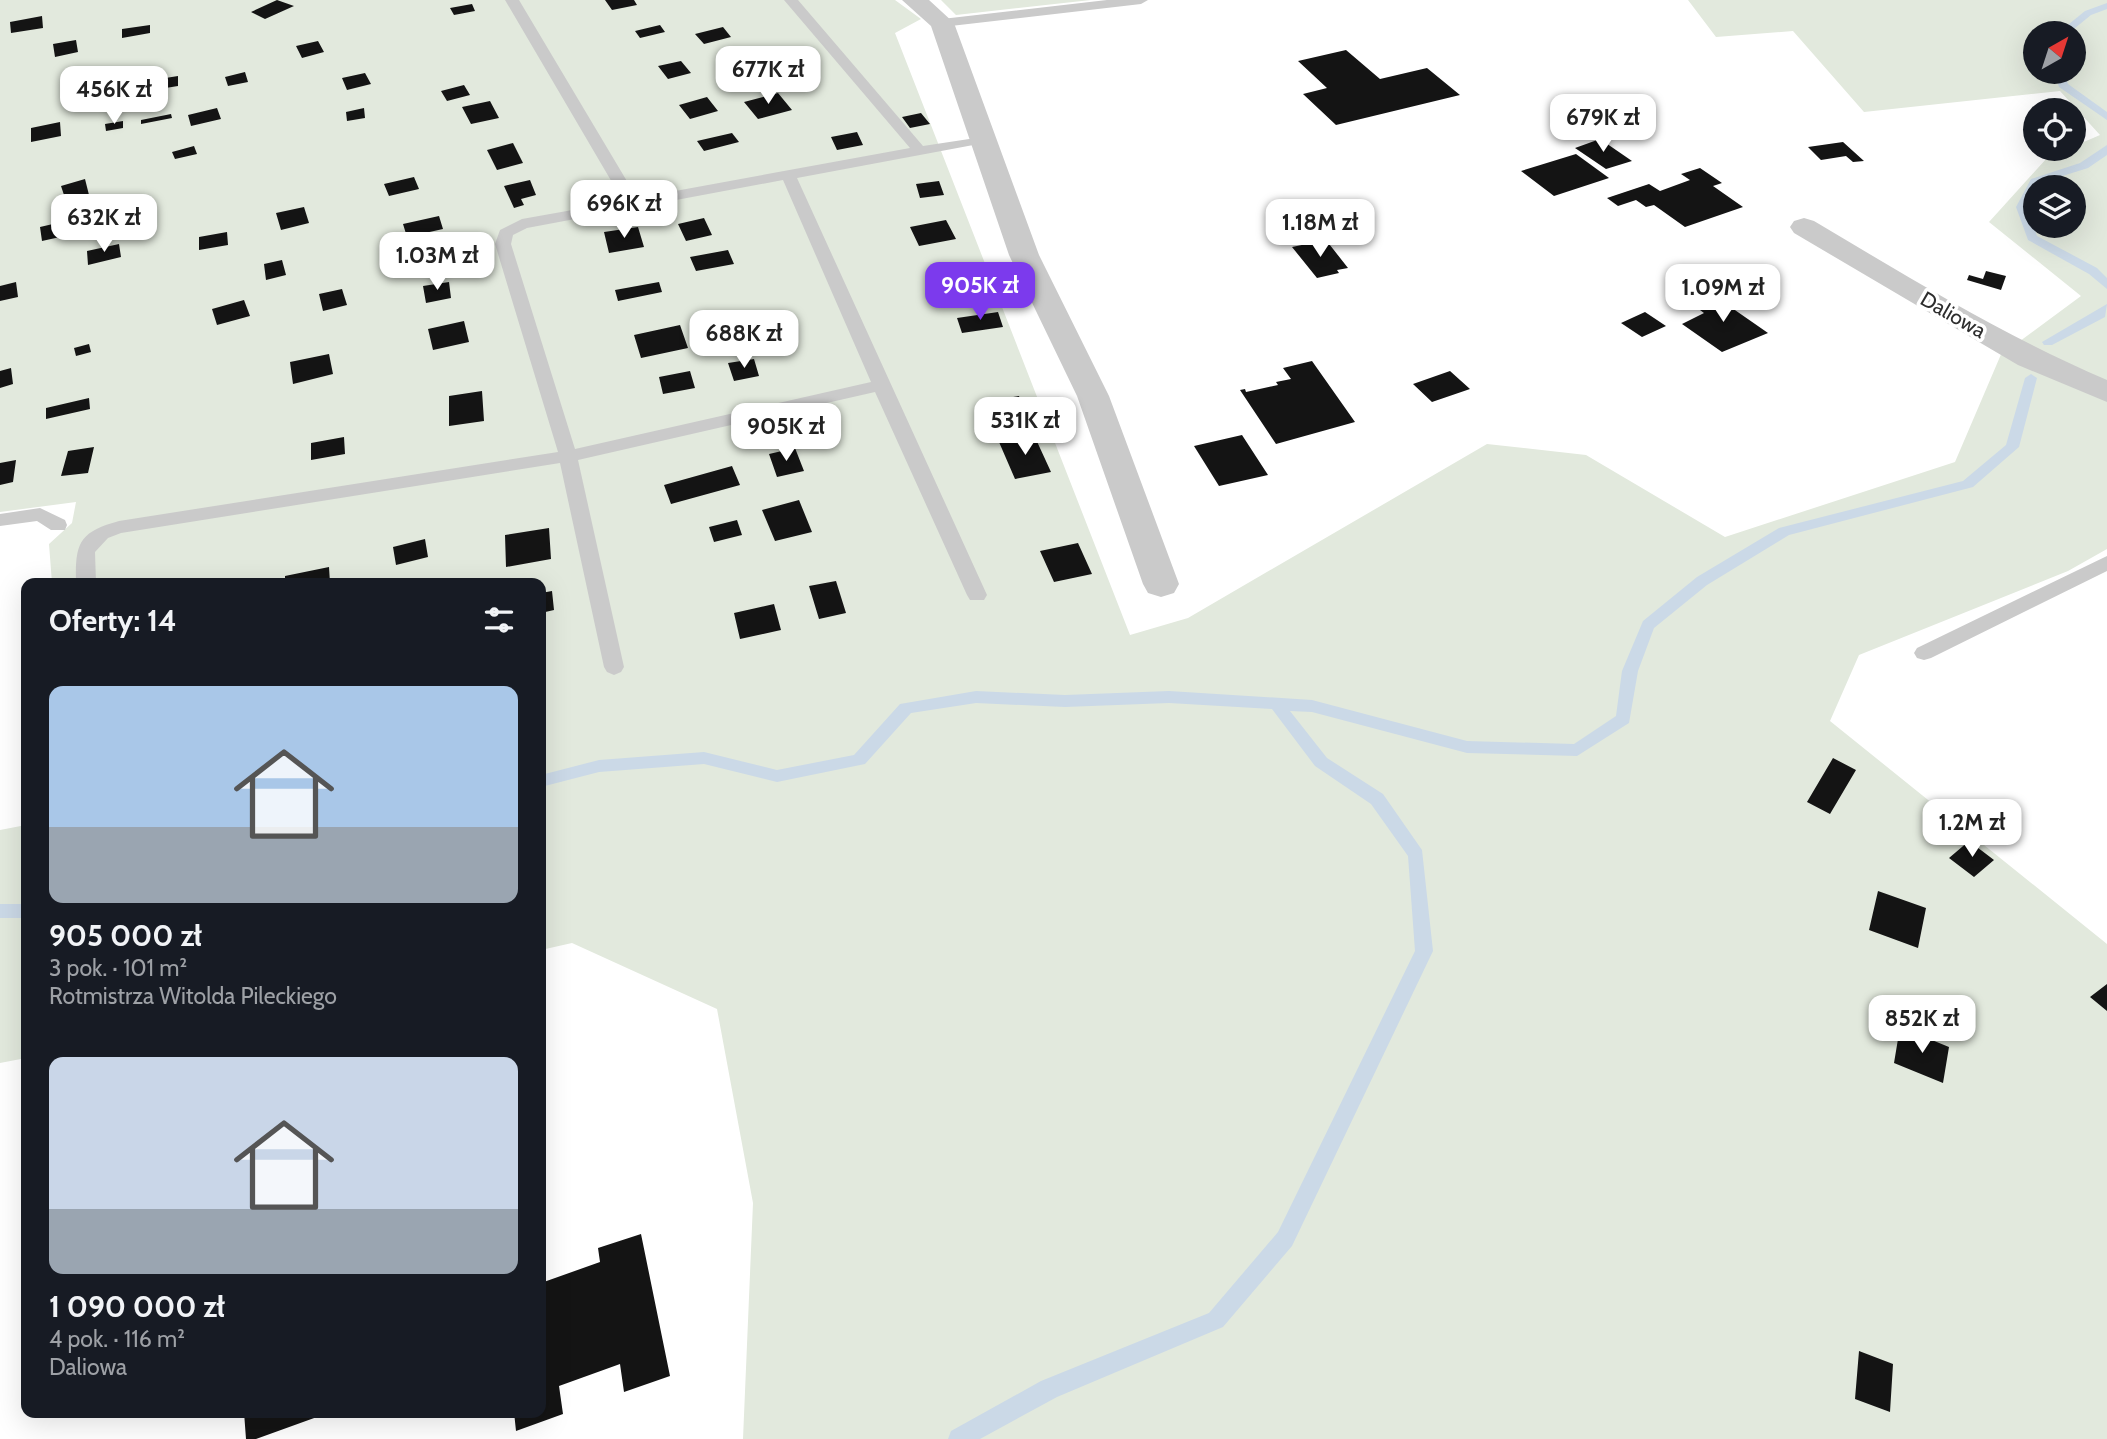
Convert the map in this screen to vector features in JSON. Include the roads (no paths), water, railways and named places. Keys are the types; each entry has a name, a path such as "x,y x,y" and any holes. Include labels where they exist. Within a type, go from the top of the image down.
{"street":[{"path":"914,0 942,23 1024,255 1093,396 1161,584"},
{"name":"Daliowa","path":"1804,228 1997,341 2107,392"}],"lane":[{"path":"512,0 633,204"},
{"path":"791,0 918,149"},
{"path":"942,23 1141,0"},
{"path":"614,667 568,456 503,244 506,233 522,223 789,177 918,149 984,139"},
{"path":"789,177 977,595"},
{"path":"86,578 85,551 102,533 119,527 568,456 881,385"},
{"path":"0,520 40,514 58,525"},
{"path":"1924,653 2107,563"}],"waterway":[{"path":"2078,21 2088,13 2107,6"},
{"path":"2063,84 2107,117"},
{"path":"2107,148 2093,161 2035,181 2022,207 2032,238 2093,271 2107,285"},
{"path":"2048,342 2101,314 2107,308"},
{"path":"546,780 599,766 704,758 777,776 859,760 906,708 976,697 1065,701 1169,697 1312,706 1467,747 1577,750 1623,719 1630,671 1648,625 1702,581 1784,531 1968,484 2012,447 2031,378"},
{"path":"959,1439 1049,1389 1216,1320 1285,1239 1424,951 1416,855 1377,799 1321,762 1277,705"},
{"path":"0,911 21,911"}]}
